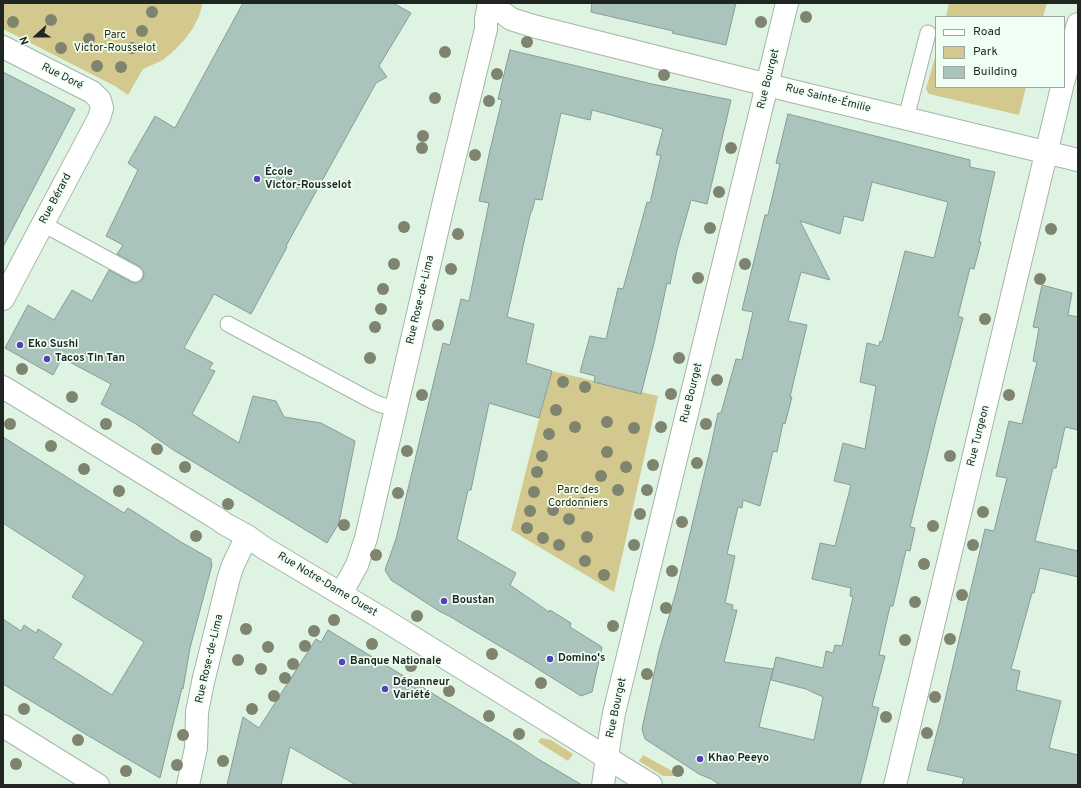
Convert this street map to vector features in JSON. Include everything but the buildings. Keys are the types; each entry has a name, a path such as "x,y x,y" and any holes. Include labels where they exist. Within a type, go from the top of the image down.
{"street":[{"name":"Rue Sainte-Émilie","path":"489,3 511,18 525,24 1078,160"},
{"name":"Rue Rose-de-Lima","path":"341,594 353,573 363,549 486,29 489,3"},
{"name":"Rue Bourget","path":"603,785 614,713 787,3"},
{"path":"1065,76 1078,24"},
{"name":"Rue Doré","path":"3,47 92,92 98,98"},
{"name":"Rue Turgeon","path":"895,785 1062,88"},
{"name":"Rue Bérard","path":"3,299 99,118 102,105 98,98"},
{"name":"Rue Notre-Dame Ouest","path":"3,387 651,785"},
{"name":"Rue Rose-de-Lima","path":"188,785 196,748 197,712 203,682 229,577 247,536"},
{"path":"3,726 98,785"}],"lane":[{"path":"906,118 928,33"},
{"path":"43,224 135,274"},
{"path":"228,324 372,401 381,405 396,408"}],"green space":[{"name":"Parc Victor-Rousselot","path":"3,3 203,3 193,28 185,39 163,60 143,69 128,95 115,86 3,29"},
{"path":"949,3 1047,3 1043,16 946,16"},
{"path":"935,58 935,88 1026,88 1019,115 929,94 926,89"},
{"name":"Parc des Cordonniers","path":"552,371 658,396 614,592 511,530"},
{"path":"541,738 551,740 573,754 568,761 538,742"},
{"path":"643,755 676,773 674,776 663,776 639,761"}],"place":[{"name":"École Victor-Rousselot","path":"257,179"},
{"name":"Eko Sushi","path":"20,345"},
{"name":"Tacos Tin Tan","path":"47,359"},
{"name":"Boustan","path":"444,601"},
{"name":"Domino's","path":"550,659"},
{"name":"Banque Nationale","path":"342,662"},
{"name":"Dépanneur Variété","path":"385,689"},
{"name":"Khao Peeyo","path":"700,759"}]}
